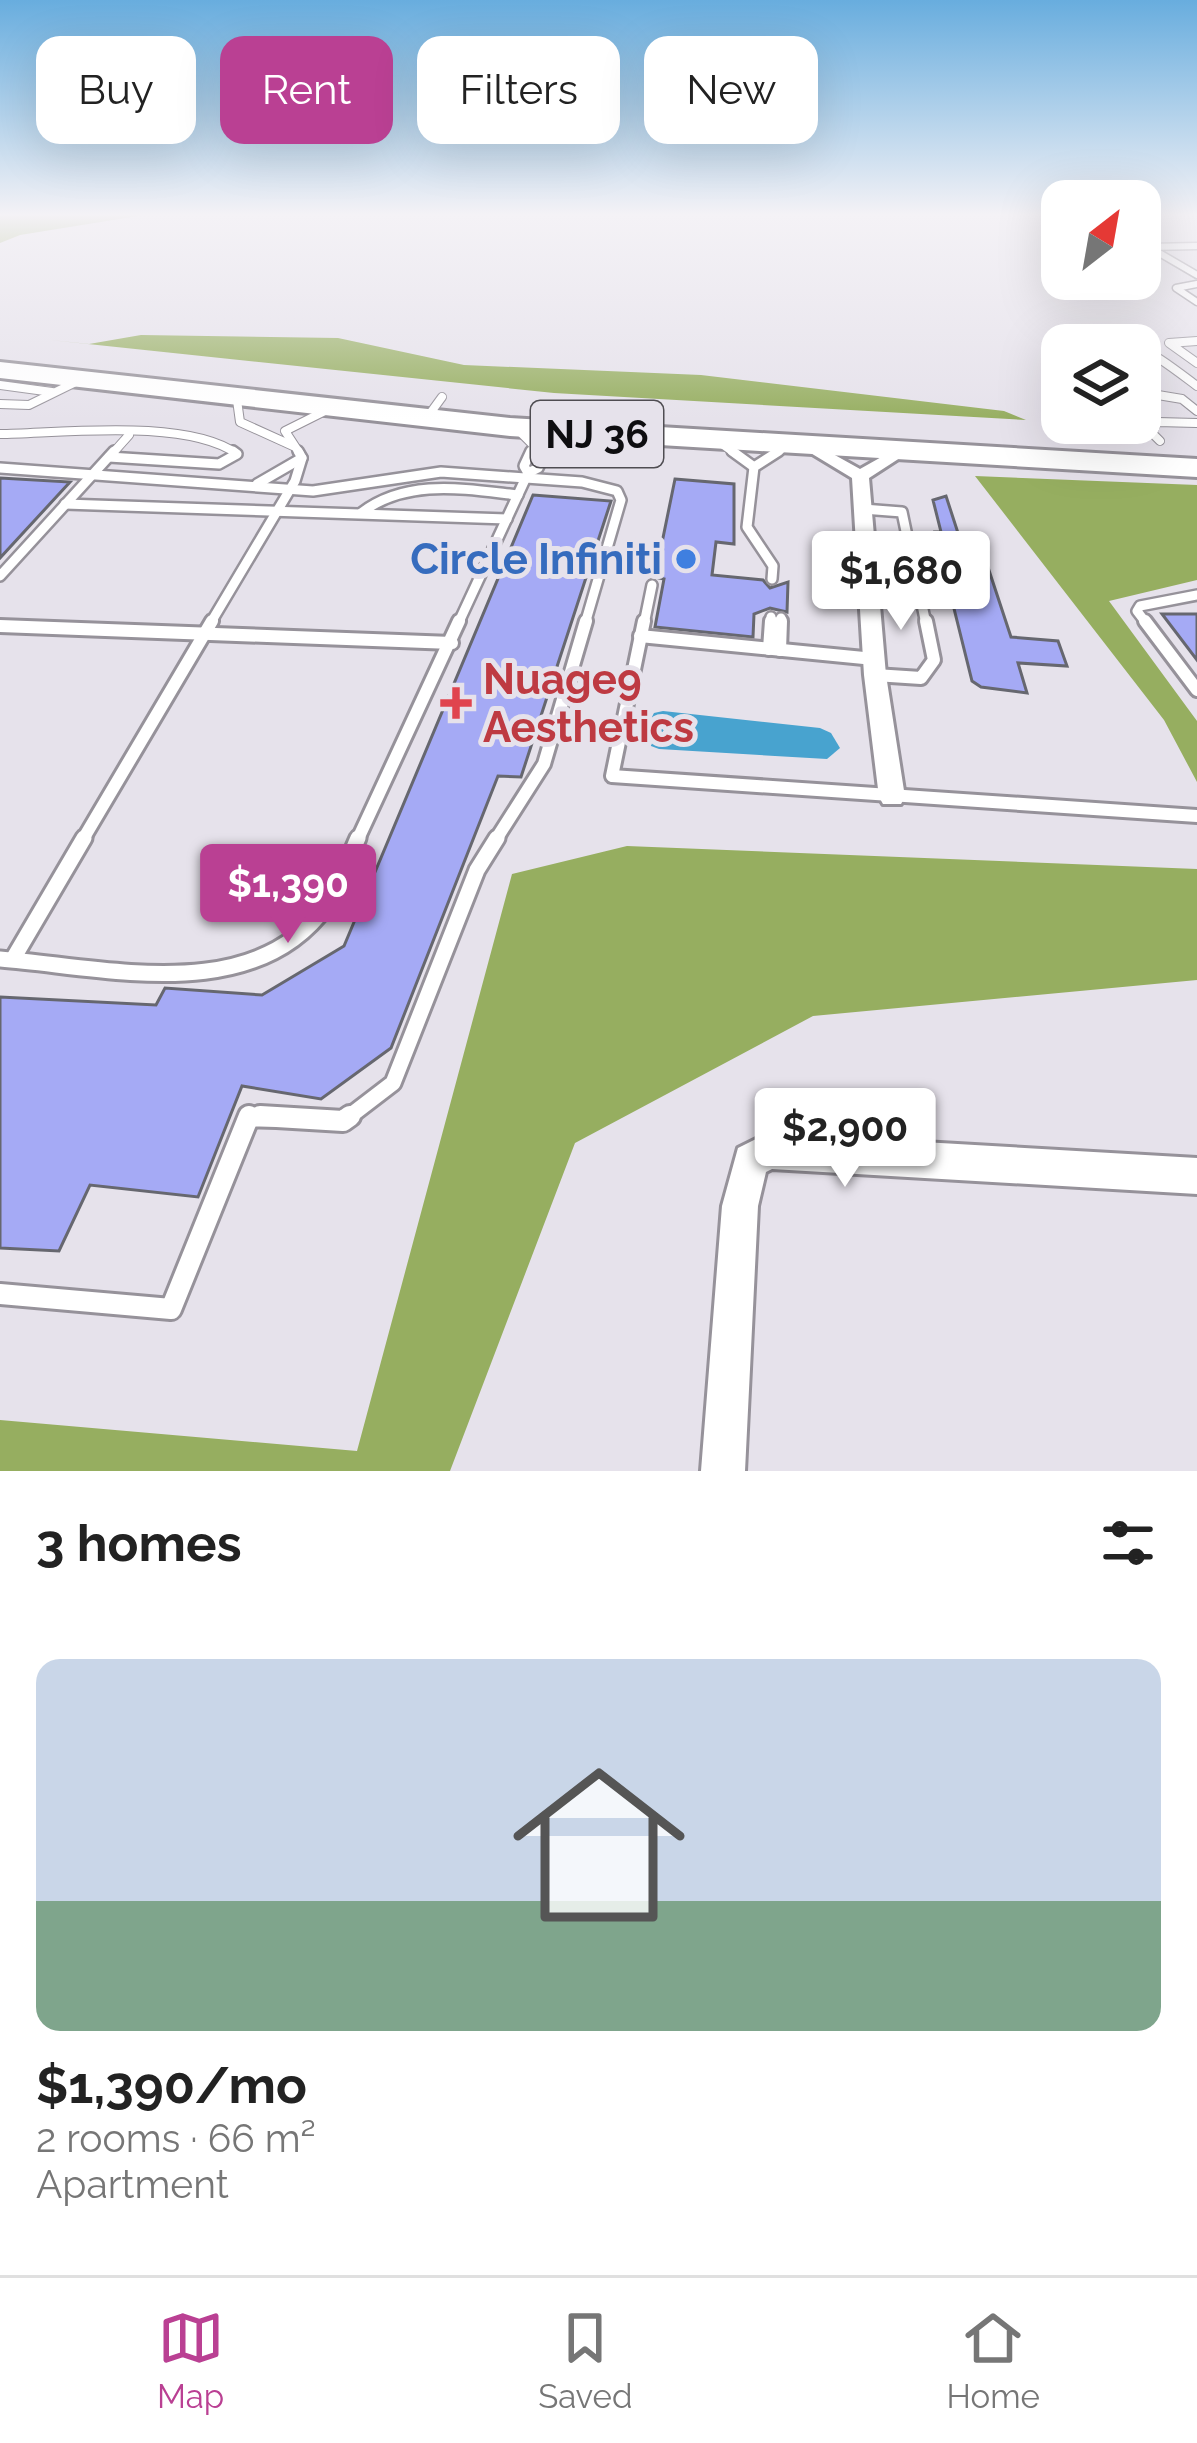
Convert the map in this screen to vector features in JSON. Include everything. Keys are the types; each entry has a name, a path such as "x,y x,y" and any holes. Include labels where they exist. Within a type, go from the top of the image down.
{"highway":[{"name":"NJ 36","path":"0,347 434,408 510,427 898,454 1197,468"},
{"name":"NJ 36","path":"0,370 67,386 329,410 434,408 885,430 1041,429"},
{"name":"NJ 36","path":"1161,431 1197,442"}],"street":[{"path":"801,448 860,476"},
{"path":"860,476 898,454"},
{"path":"860,476 874,667 892,797"},
{"path":"723,1471 740,1206 751,1161 768,1151 804,1151 1197,1176"}],"lane":[{"path":"1197,284 1176,288 1197,302"},
{"path":"1197,341 1168,343 1197,363"},
{"path":"1161,359 1197,386"},
{"path":"0,385 67,386"},
{"path":"0,404 29,405 67,386"},
{"path":"1161,396 1182,399 1197,412"},
{"path":"237,400 240,422 294,446"},
{"path":"302,458 288,428 329,410"},
{"path":"1161,427 1197,423"},
{"path":"510,427 534,446 524,466 527,476"},
{"path":"302,458 291,489 206,633 6,959 208,972 236,969 282,950 328,904 527,476 538,468 550,443 575,432"},
{"path":"0,434 219,440 237,454 218,464 109,457"},
{"path":"0,576 128,435"},
{"path":"721,443 754,467"},
{"path":"754,467 801,448"},
{"path":"239,486 271,480 302,458"},
{"path":"754,467 747,527 777,580"},
{"path":"0,468 336,491 442,472 527,476 617,490 621,500 544,764 477,869 393,1083 343,1121 249,1115 171,1309 0,1294"},
{"path":"361,513 374,500 403,492 518,495"},
{"path":"65,504 507,519"},
{"path":"862,509 902,512 916,579"},
{"path":"652,585 612,776 1197,816"},
{"path":"640,636 774,649 921,679 934,661 920,595"},
{"path":"1197,595 1140,606 1137,611 1197,690"},
{"path":"774,649 776,618"},
{"path":"0,626 452,644"}],"green space":[{"path":"141,335 338,338 464,365 701,375 1004,411 1026,420 554,393 50,340 89,344"},
{"path":"975,476 1197,485 1197,580 1109,601 1197,721 1197,782 1164,720"},
{"path":"627,846 1197,869 1197,980 813,1016 575,1143 450,1471 0,1471 0,1420 357,1451 512,874"}],"water":[{"path":"654,713 820,728 831,733 840,748 827,759 659,749 651,746 646,728"}],"building":[{"path":"0,478 70,482 0,558"},
{"name":"Circle Infiniti","path":"675,479 734,484 734,544 716,542 712,575 763,580 770,588 788,582 787,612 770,608 754,614 753,637 655,627 664,579 655,577"},
{"path":"533,495 611,501 521,777 498,776 391,1048 321,1099 242,1086 198,1197 90,1185 59,1251 0,1248 0,997 156,1005 165,988 262,995 344,946"},
{"path":"946,496 958,533 977,534 1011,637 1058,641 1067,666 1018,663 1027,693 981,687 972,681 935,532 941,532 933,500"},
{"path":"1162,614 1197,614 1197,660"}],"place":[{"name":"Circle Infiniti","path":"686,559"},
{"name":"Nuage9 Aesthetics","path":"456,703"}]}
